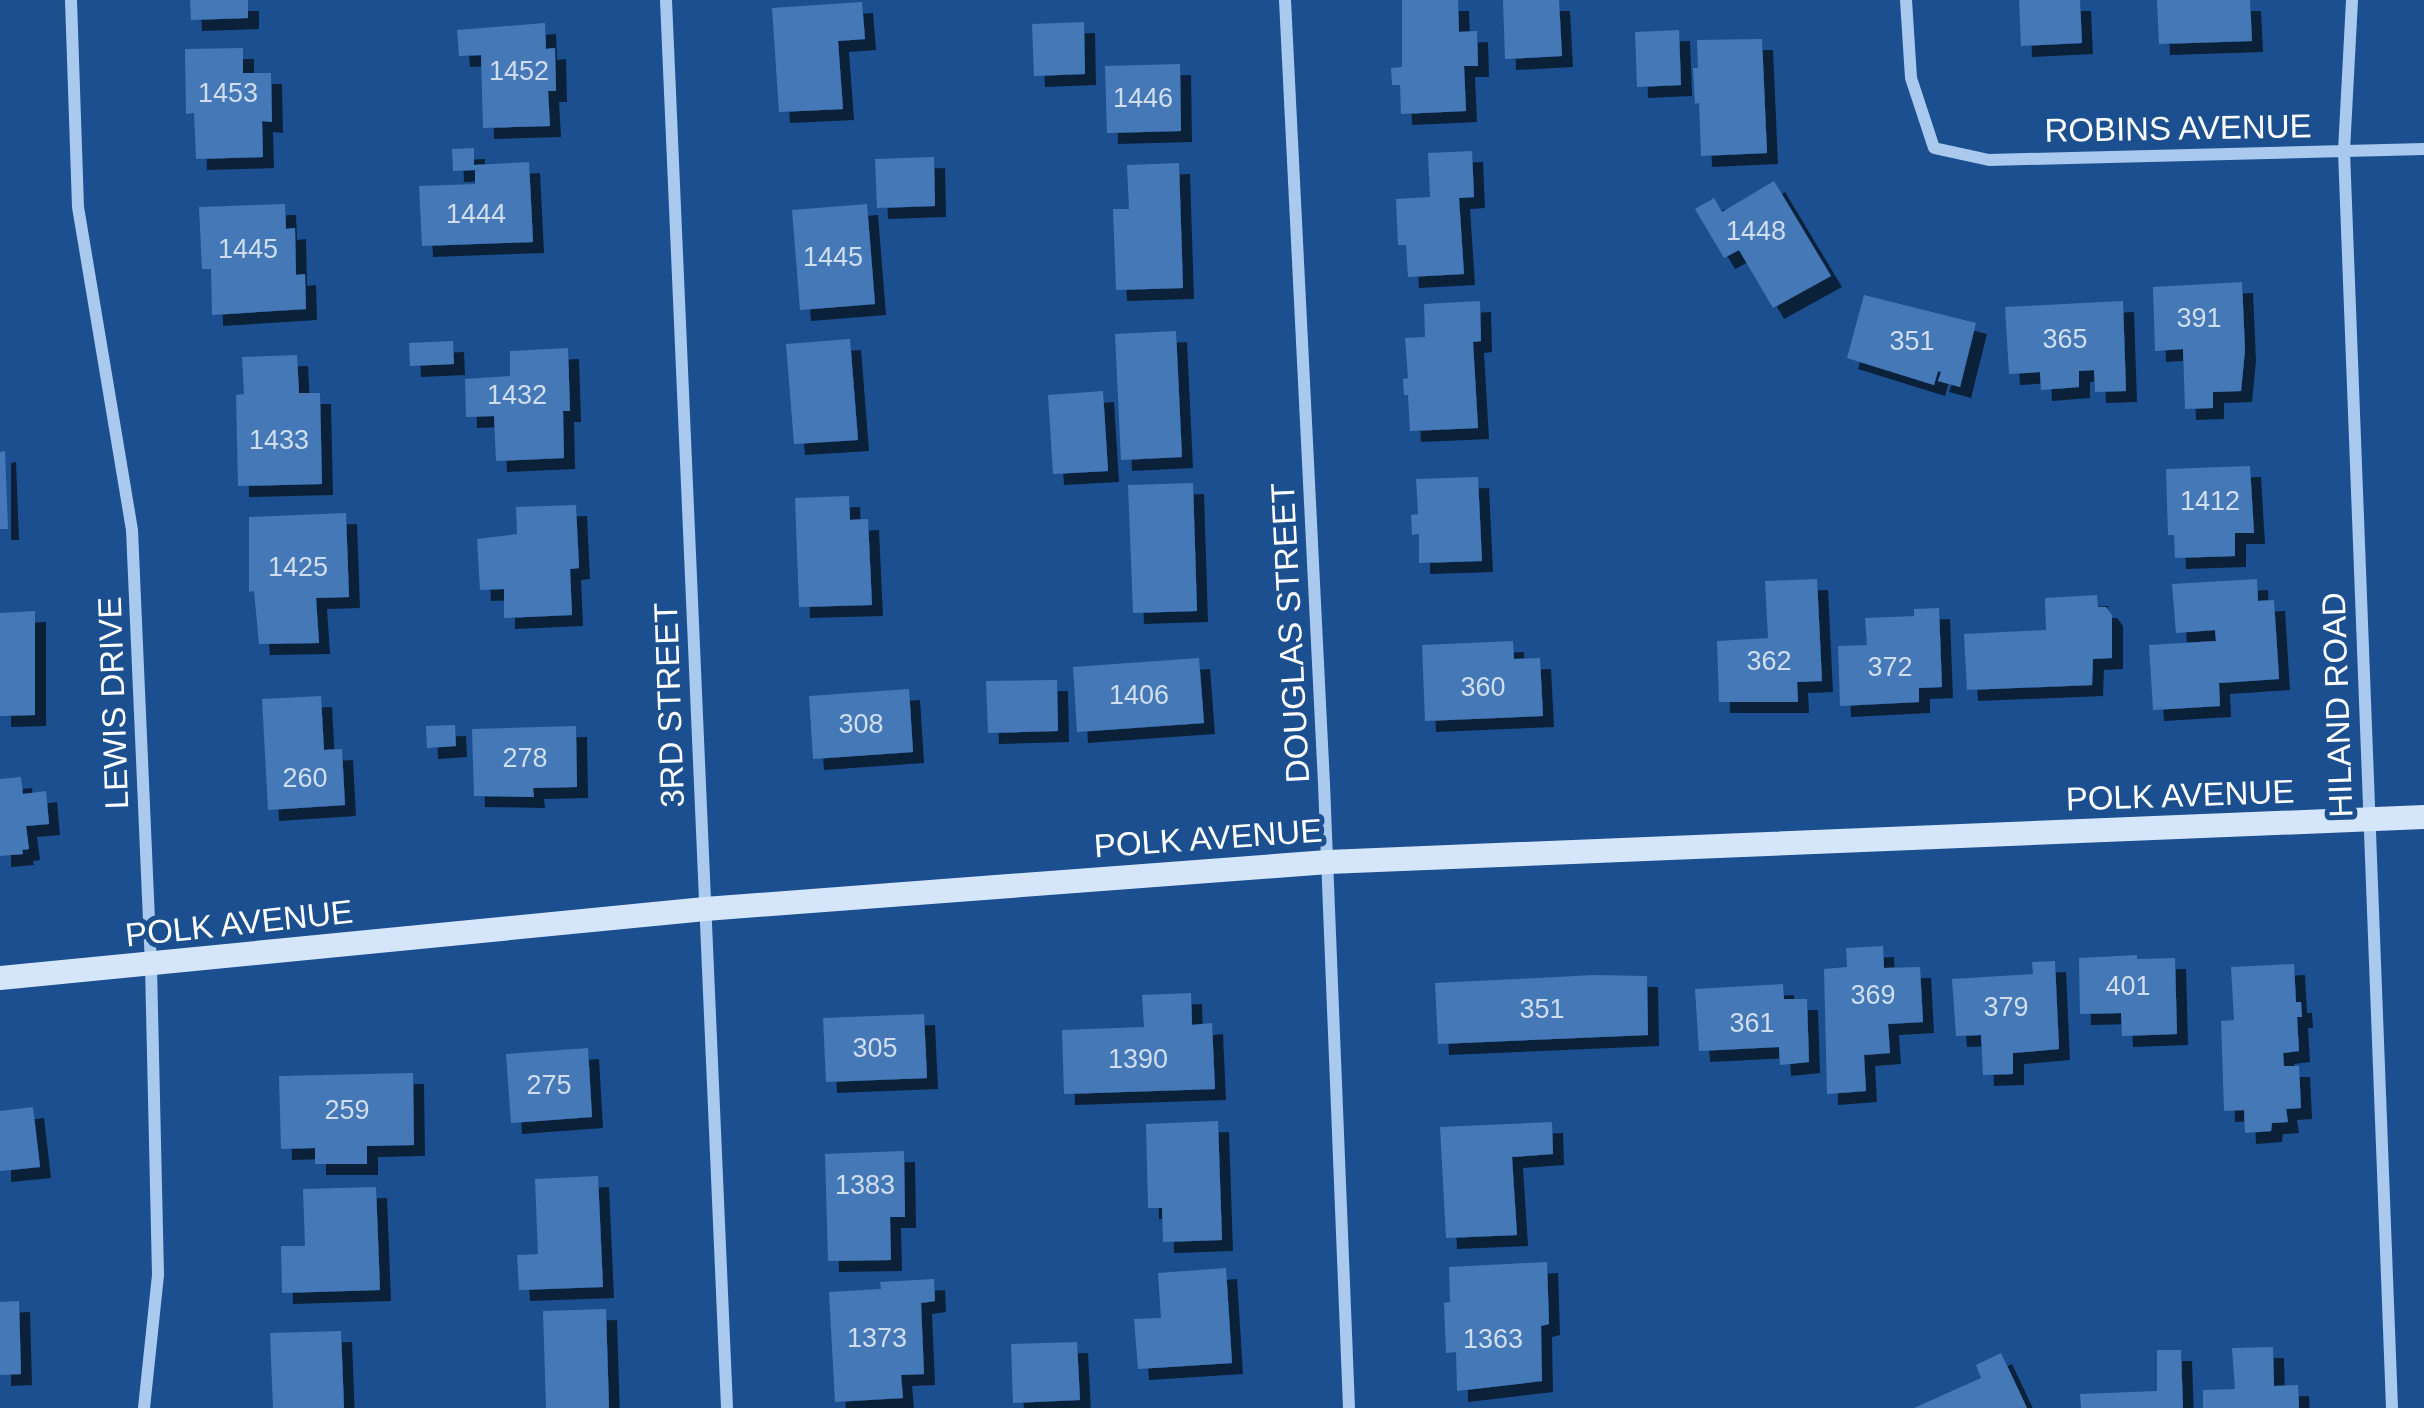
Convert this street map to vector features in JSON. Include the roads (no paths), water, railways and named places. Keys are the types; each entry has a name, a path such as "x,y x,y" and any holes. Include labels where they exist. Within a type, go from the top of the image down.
{"street":[{"name":"LEWIS DRIVE","path":"70,0 78,207 132,530 152,966 158,1275 144,1408"},
{"name":"3RD STREET","path":"666,0 727,1408"},
{"name":"DOUGLAS STREET","path":"1286,0 1349,1408"},
{"name":"ROBINS AVENUE","path":"1906,0 1911,78 1934,148 1989,160 2424,149"},
{"name":"HILAND ROAD","path":"2352,0 2344,151 2392,1408"},
{"name":"POLK AVENUE","path":"0,978 705,909 1328,862 2424,817"}]}
